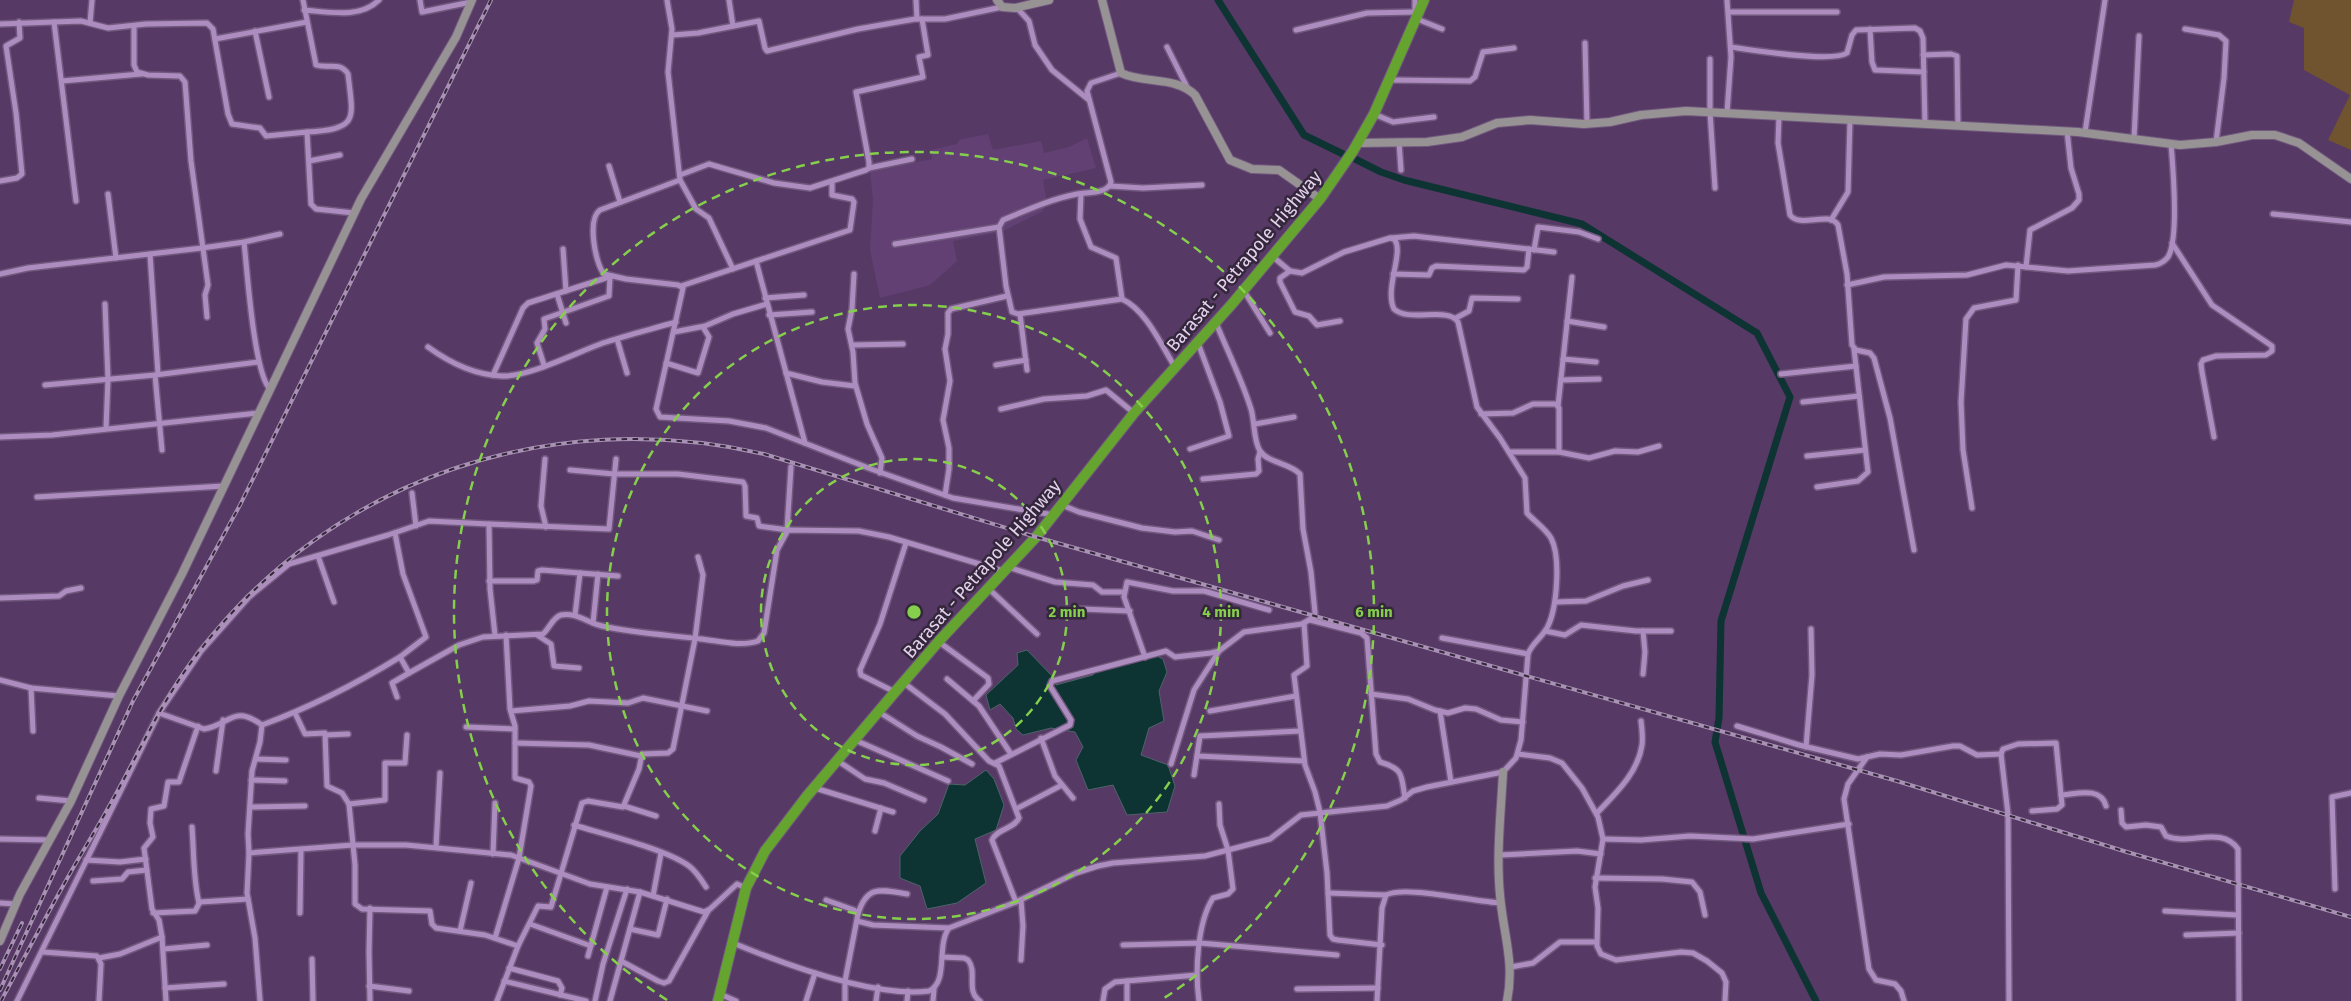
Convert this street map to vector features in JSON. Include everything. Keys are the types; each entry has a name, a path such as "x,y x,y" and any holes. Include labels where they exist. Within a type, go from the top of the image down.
{"highway":[{"path":"1355,147 1374,114 1390,80 1424,0"},
{"name":"Barasat - Petrapole Highway","path":"719,998 746,888 764,851 814,788 939,641 1054,515 1134,413 1244,291 1320,199 1355,147"}],"street":[{"path":"90,23 92,0"},
{"path":"0,24 81,21 108,28 207,23 213,29 228,114 232,124 260,128 266,136 325,131 343,126 351,119 348,74 340,66 316,65 302,0"},
{"path":"304,10 352,13 374,5 379,0"},
{"path":"420,0 422,12 471,1"},
{"path":"667,0 672,34 668,72 680,178 696,208 709,218 733,269"},
{"path":"730,0 733,26"},
{"path":"869,168 856,92 923,77 919,57 928,55 916,0"},
{"path":"997,0 1002,7"},
{"path":"672,34 698,33 759,21 767,51 853,30 919,19 945,18 1002,7 1017,8 1048,0"},
{"path":"1102,0 1121,73"},
{"path":"1415,0 1415,18"},
{"path":"1727,113 1731,47 1728,0"},
{"path":"2085,132 2105,0"},
{"path":"0,941 48,840 71,801 119,696 224,486 354,213 456,37 471,1"},
{"path":"1017,8 1029,21 1034,45 1052,70 1089,100"},
{"path":"1730,12 1837,12"},
{"path":"1296,30 1366,13 1415,18 1442,29"},
{"path":"0,181 17,178 22,174 16,113 6,46 7,43 20,38 19,22"},
{"path":"54,22 76,202"},
{"path":"215,39 307,22"},
{"path":"134,26 134,65 137,72 142,74"},
{"path":"1731,47 1801,55 1841,56 1847,53 1854,32 1870,29 1915,28 1922,34 1926,124"},
{"path":"1870,29 1872,62 1875,70 1924,72"},
{"path":"2185,29 2219,35 2226,41 2224,78 2216,142"},
{"path":"255,31 269,97"},
{"path":"2134,139 2139,36"},
{"path":"1585,43 1587,124"},
{"path":"1167,46 1187,87 1195,95 1230,160 1252,169 1279,170 1320,199"},
{"path":"1390,80 1470,81 1475,77 1483,52 1514,48"},
{"path":"1924,54 1951,54 1957,56 1958,125"},
{"path":"1710,59 1710,112 1715,188"},
{"path":"1110,186 1111,182 1087,91 1091,83 1121,73 1133,78 1187,87"},
{"path":"62,81 142,74 180,76 184,79 202,248 208,285 205,295 207,317"},
{"path":"1355,147 1399,142 1427,142 1462,137 1497,123 1530,120 1587,124 1610,122 1641,115 1686,111 2085,132 2192,145 2252,135 2275,135 2299,143 2351,179"},
{"path":"1374,114 1393,122 1434,118"},
{"path":"1778,116 1778,142 1790,215 1798,221 1831,220 1838,226 1847,285 1868,472 1858,481 1816,487"},
{"path":"1831,220 1848,192 1850,120"},
{"path":"2026,267 2030,230 2072,208 2079,200 2070,162 2067,131"},
{"path":"308,132 312,207 354,213"},
{"path":"1399,142 1401,170"},
{"path":"1847,285 1884,277 1967,275 2006,265 2068,271 2155,265 2167,259 2172,242 2172,144"},
{"path":"309,161 340,155"},
{"path":"832,182 832,195 852,199 854,202 850,230 681,286 604,274 599,265 593,230 594,217 600,210 680,178 709,164 782,185 810,188 869,168 912,159"},
{"path":"609,166 620,202"},
{"path":"1176,368 1138,310 1122,300 1020,314 1012,312 1008,296 999,227 1003,220 1052,201 1107,189 1110,186 1143,188 1202,186"},
{"path":"108,194 116,258"},
{"path":"1081,194 1081,223 1091,247 1116,258 1122,300"},
{"path":"2272,214 2351,222"},
{"path":"895,244 999,227"},
{"path":"1393,274 1428,275 1432,268 1436,266 1524,270 1527,267 1538,227 1579,232 1598,239"},
{"path":"0,274 28,268 202,248 244,242 280,234"},
{"path":"1340,322 1317,325 1309,316 1297,313 1280,282 1280,278 1290,272 1302,273 1351,249 1390,238 1414,236 1554,252"},
{"path":"1390,238 1396,241 1398,250 1393,274 1392,303 1398,312 1456,318 1469,311 1472,298 1518,299"},
{"path":"244,242 258,362 265,384 270,389"},
{"path":"2172,242 2212,304 2272,346 2272,351 2266,355 2216,356 2203,360 2201,364 2202,372 2214,437"},
{"path":"563,249 566,291"},
{"path":"150,254 162,450"},
{"path":"1272,256 1290,272"},
{"path":"756,261 804,443"},
{"path":"1972,508 1963,450 1962,411 1966,319 1974,308 2016,300 2018,265"},
{"path":"854,274 852,309 848,329 852,345 855,386 867,424 882,458 880,473"},
{"path":"493,375 523,308 531,302 612,276"},
{"path":"544,365 537,343 545,329 543,321 609,296 612,276"},
{"path":"1559,452 1558,406 1572,277"},
{"path":"681,286 683,295 656,408 660,417 729,421 766,428 880,473 945,495 991,505 1054,515"},
{"path":"1244,291 1270,333"},
{"path":"557,294 566,323"},
{"path":"765,298 804,294"},
{"path":"945,495 949,469 949,448 943,420 950,381 945,349 948,334 948,314 951,309 1008,296"},
{"path":"105,304 108,379 106,428"},
{"path":"674,332 703,327 766,304"},
{"path":"769,315 812,312"},
{"path":"1020,314 1027,370"},
{"path":"1456,318 1474,397 1481,414 1509,452 1525,478 1526,513 1546,532 1553,543 1557,583 1556,602 1545,631 1528,654 1523,722 1518,754 1503,772 1500,855 1501,904 1511,967 1507,1001"},
{"path":"1567,320 1604,327"},
{"path":"428,347 455,365 493,375 517,374 617,339 676,322"},
{"path":"1203,479 1258,473 1260,452 1257,444 1255,424 1243,383 1215,322"},
{"path":"666,364 698,373 709,337 703,327"},
{"path":"617,339 627,373"},
{"path":"1190,449 1229,436 1220,402 1198,343"},
{"path":"852,345 903,344"},
{"path":"1854,349 1870,353 1874,358 1893,433 1914,550"},
{"path":"1563,359 1596,362"},
{"path":"996,365 1026,360"},
{"path":"44,385 157,375 258,362"},
{"path":"1781,374 1856,366"},
{"path":"786,373 822,382 855,386"},
{"path":"1560,380 1599,379"},
{"path":"1001,409 1044,399 1087,396 1106,390 1134,413"},
{"path":"1803,402 1859,396"},
{"path":"1481,414 1513,413 1533,404 1558,406"},
{"path":"0,437 52,435 258,413"},
{"path":"1255,424 1294,417"},
{"path":"1509,452 1559,452 1589,458 1615,452 1638,452 1659,446"},
{"path":"1807,456 1865,450"},
{"path":"1171,764 1194,690 1219,651 1244,632 1304,623 1310,620 1315,613 1311,572 1303,530 1301,478 1295,470 1260,452"},
{"path":"545,459 541,506 546,527"},
{"path":"18,1001 159,713 201,651 248,597 289,564 429,521 609,529 616,459"},
{"path":"397,697 392,683 459,645 495,635 537,635 547,631 557,617 564,614 575,615 593,623 644,634 747,644 758,641 762,637 777,550 788,530 791,467"},
{"path":"570,470 614,474 678,474 743,482 745,486 746,516 757,518 760,526 788,530 859,531 1055,582 1092,585 1102,592 1124,592"},
{"path":"37,497 224,486"},
{"path":"412,492 416,526"},
{"path":"1062,505 1079,512 1142,528 1175,532 1192,531 1219,540"},
{"path":"489,524 489,581 495,635"},
{"path":"262,725 295,713 346,689 400,657 426,637 404,579 395,533"},
{"path":"895,692 861,675 860,670 880,624 906,542"},
{"path":"318,556 334,602"},
{"path":"515,743 589,745 641,756 644,753 668,753 673,749 695,639 703,575 698,557"},
{"path":"489,581 534,581 537,580 538,571 542,570 618,576"},
{"path":"575,615 580,573"},
{"path":"593,623 598,574"},
{"path":"1556,602 1586,601 1624,586 1648,580"},
{"path":"1145,657 1124,592 1126,583 1173,591 1204,591 1269,610"},
{"path":"0,598 59,596 81,588"},
{"path":"987,588 1037,634"},
{"path":"1081,609 1130,611"},
{"path":"1310,620 1365,635 1376,754 1380,762 1394,765 1400,771 1405,798"},
{"path":"1304,623 1307,664 1306,667 1295,673 1296,696 1304,761 1320,812 1328,893 1329,928 1333,939 1382,945"},
{"path":"1545,631 1565,635 1581,625 1643,631 1671,631"},
{"path":"1806,747 1812,682 1811,628"},
{"path":"1643,631 1645,652 1643,674"},
{"path":"496,938 519,858 531,786 529,782 515,779 515,729 511,711 506,635"},
{"path":"537,635 551,644 554,666 579,668"},
{"path":"1442,638 1528,654"},
{"path":"939,641 988,678 989,684 973,701"},
{"path":"995,764 1041,738 1070,725 1072,722 1050,686 1052,681 1167,651 1175,657 1219,651"},
{"path":"400,657 409,673"},
{"path":"947,679 982,711 1011,754"},
{"path":"0,680 31,688 119,696"},
{"path":"904,683 945,714 986,758 1001,769 1016,809 1018,821 994,835 992,840 1019,901 1023,926 1021,960"},
{"path":"31,688 33,731"},
{"path":"1371,694 1408,699 1440,711 1448,712 1469,708 1506,721 1523,722"},
{"path":"1210,711 1296,696"},
{"path":"511,711 570,706 589,701 628,703 643,698 707,711"},
{"path":"1440,711 1451,782"},
{"path":"879,712 916,736 972,764"},
{"path":"159,713 210,728 223,720 238,715 253,718 262,725"},
{"path":"295,713 305,734 324,732 326,736 327,786 342,793 349,804 355,904 362,909 430,911 432,924 436,928 496,938 518,946"},
{"path":"216,771 223,720"},
{"path":"1597,813 1624,783 1635,767 1642,743 1641,721"},
{"path":"260,1001 256,938 248,898 249,853 247,844 251,780 262,725"},
{"path":"166,1001 164,949 159,920 153,913 145,845 153,837 150,823 151,809 164,806 168,782 179,782 198,726"},
{"path":"1737,726 1806,747 1858,759 1880,754 1901,755 1953,746 1960,746 1977,755 2001,754"},
{"path":"466,727 515,729"},
{"path":"1194,775 1200,736 1300,731"},
{"path":"326,736 348,734"},
{"path":"349,804 385,800 385,763 405,763 407,735"},
{"path":"1041,738 1055,776 1073,798"},
{"path":"855,740 948,781"},
{"path":"2009,1001 2008,814 2001,754 2003,749 2011,746 2056,743 2062,805 2059,808 2032,811"},
{"path":"1518,754 1550,758 1562,764 1582,788 1597,813 1603,839 1595,878 1598,908 1596,942 1601,954 1611,959 1681,952 1699,956 1719,970 1725,977 1725,1001"},
{"path":"624,806 639,769 641,756"},
{"path":"1197,756 1304,761"},
{"path":"1867,757 1848,784 1845,792 1869,969 1876,980 1895,984 1901,991 1904,1001"},
{"path":"256,759 286,760"},
{"path":"838,761 865,779 881,782 924,800"},
{"path":"857,921 873,925 949,928 1019,901 1076,873 1098,866 1113,863 1188,858 1228,850 1270,839 1302,815 1387,806 1405,798 1417,789 1503,772"},
{"path":"436,847 440,773"},
{"path":"251,780 285,780"},
{"path":"1016,809 1062,785"},
{"path":"814,788 893,812"},
{"path":"2335,889 2332,797 2351,793"},
{"path":"2061,796 2095,794 2103,799 2106,806"},
{"path":"39,798 71,801"},
{"path":"497,1001 518,946 538,906 551,907 580,806 584,802 624,806 656,816"},
{"path":"493,854 495,803"},
{"path":"1198,1001 1197,975 1200,943 1206,913 1214,898 1228,894 1232,889 1228,850 1220,825 1219,804"},
{"path":"250,807 305,806"},
{"path":"875,831 881,808"},
{"path":"2122,810 2122,824 2126,827 2146,825 2161,827 2166,836 2174,839 2221,837 2236,846 2239,869 2237,915 2239,1001"},
{"path":"1603,839 1640,840 1690,836 1753,839 1849,824"},
{"path":"574,825 661,853 690,867 706,887"},
{"path":"153,913 196,911 199,903 193,876 195,856 192,827"},
{"path":"0,839 48,840"},
{"path":"249,853 353,846 436,847 510,855 590,884 627,889 667,899 698,910 708,911"},
{"path":"300,913 301,850"},
{"path":"1500,855 1577,851 1601,854"},
{"path":"653,896 661,853"},
{"path":"86,860 120,862 146,859"},
{"path":"93,881 122,879 128,872 147,870"},
{"path":"1595,878 1662,879 1692,882 1700,892 1706,915"},
{"path":"460,931 472,883"},
{"path":"621,961 664,983 669,980 708,911 737,884 746,888"},
{"path":"588,956 607,887"},
{"path":"595,1001 603,964 627,889"},
{"path":"845,1001 845,981 858,914 864,897 872,892 884,891 907,894"},
{"path":"1328,893 1386,895 1392,892 1409,891 1501,904"},
{"path":"610,1001 640,892"},
{"path":"1376,1001 1382,945 1382,908 1386,895"},
{"path":"199,903 248,898"},
{"path":"630,929 658,935 667,899"},
{"path":"826,900 858,914"},
{"path":"0,903 16,904"},
{"path":"370,908 370,1001"},
{"path":"2165,911 2237,915"},
{"path":"530,924 591,946"},
{"path":"933,1001 934,989 939,978 944,934 949,928"},
{"path":"2186,935 2238,933"},
{"path":"43,952 94,955 99,958 120,954 162,937"},
{"path":"1511,967 1533,963 1560,942 1596,942"},
{"path":"733,943 815,973 845,981 908,991 922,992 934,989"},
{"path":"1123,945 1200,943 1337,955"},
{"path":"164,949 207,945"},
{"path":"942,957 964,958 968,960 972,968 972,990 980,1001"},
{"path":"99,958 99,1001"},
{"path":"312,959 313,1001"},
{"path":"509,968 558,981 562,988 560,995"},
{"path":"806,1001 815,973"},
{"path":"1102,1001 1107,986 1115,982 1197,975"},
{"path":"504,981 586,1001"},
{"path":"1127,981 1127,1001"},
{"path":"165,988 224,984"},
{"path":"369,986 409,991"},
{"path":"876,1001 878,987"},
{"path":"1297,989 1378,988"},
{"path":"907,1001 908,991"},
{"path":"719,998 736,1001"}],"shaded area":[{"path":"2294,0 2351,0 2351,150 2328,140 2350,95 2304,70 2304,28 2289,22"},
{"path":"988,134 993,150 1041,141 1044,153 1069,147 1087,138 1096,168 1043,180 1047,202 1043,211 1001,232 953,241 957,261 930,285 880,298 870,250 873,200 870,171 932,159 930,150 957,144 959,140"},
{"path":"1027,650 1054,678 1056,685 1093,675 1097,668 1153,654 1163,659 1167,672 1159,691 1164,721 1149,728 1141,755 1168,765 1175,786 1167,812 1127,815 1113,785 1088,790 1076,760 1083,747 1075,732 1051,728 1023,735 1016,729 1013,718 1000,704 990,710 986,695 1018,665 1017,653"},
{"path":"986,770 994,779 1004,805 996,830 975,839 986,883 957,903 927,909 920,886 900,878 900,856 920,831 938,814 949,784 965,785"}],"waterway":[{"path":"1218,0 1304,135 1345,155"},
{"path":"1355,159 1381,172 1404,180 1582,224 1757,333 1790,397 1721,621 1719,718 1715,742 1761,893 1816,1001"}],"railway":[{"path":"0,990 133,701 240,505 491,0"},
{"path":"1,1001 59,892 107,811 152,725 185,670 252,592 313,541 380,500 451,469 527,449 605,440 684,441 764,454 1036,537 1897,781 2127,852 2351,917"},
{"path":"0,969 22,923"}]}
